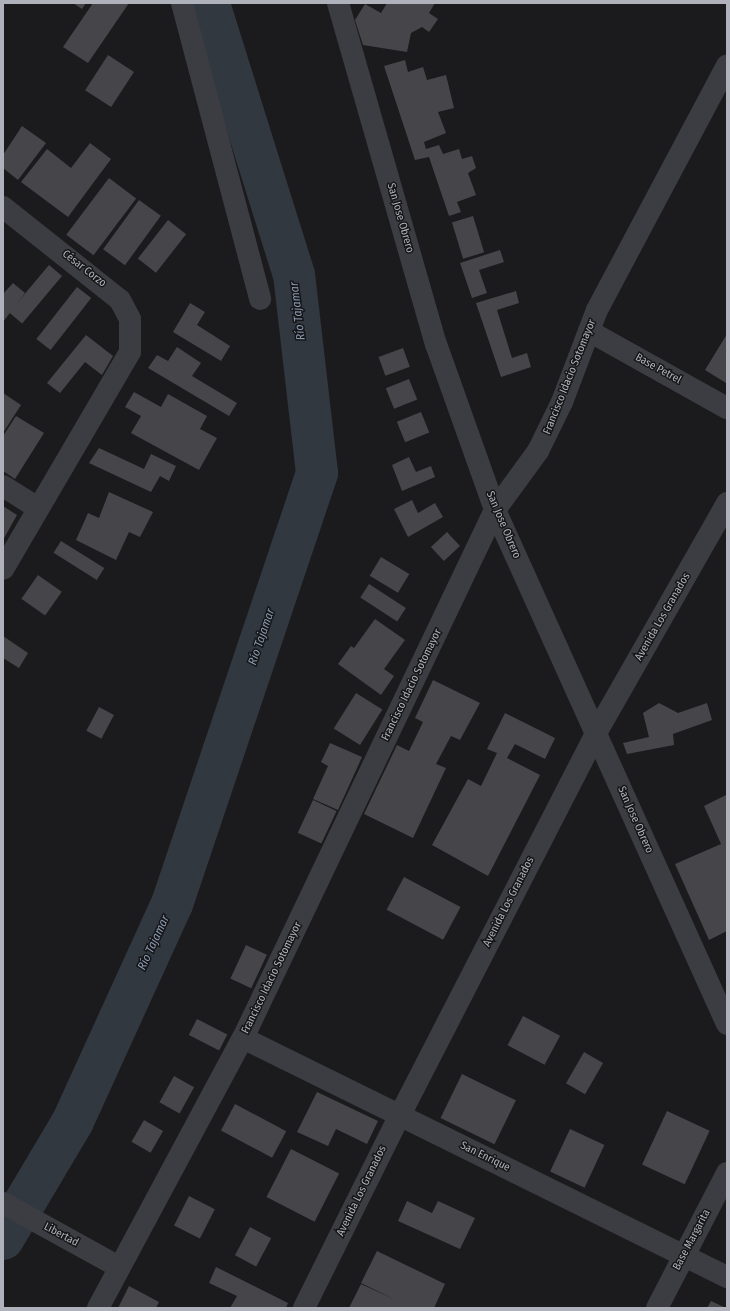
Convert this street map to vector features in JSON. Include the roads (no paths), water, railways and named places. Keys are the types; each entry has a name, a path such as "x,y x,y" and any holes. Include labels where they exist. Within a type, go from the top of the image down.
{"street":[{"name":"San Jose Obrero","path":"340,4 436,344 495,510 727,1024"},
{"path":"178,7 260,299"},
{"name":"Francisco Idacio Sotomayor","path":"98,1308 243,1038 495,510 538,451 562,402 597,310 727,65"},
{"name":"César Corzo","path":"3,207 120,300 130,320 130,352 38,508"},
{"name":"Base Petrel","path":"589,331 727,408"},
{"path":"3,486 38,508 3,569"},
{"name":"Avenida Los Granados","path":"304,1308 400,1115 596,734 727,503"},
{"name":"San Enrique","path":"243,1038 684,1254 727,1277"},
{"name":"Base Margarita","path":"657,1308 727,1173"},
{"name":"Libertad","path":"3,1203 119,1267"}],"waterway":[{"name":"Río Tajamar","path":"3,1239 73,1121 172,904 317,473 294,275 209,3"}]}
